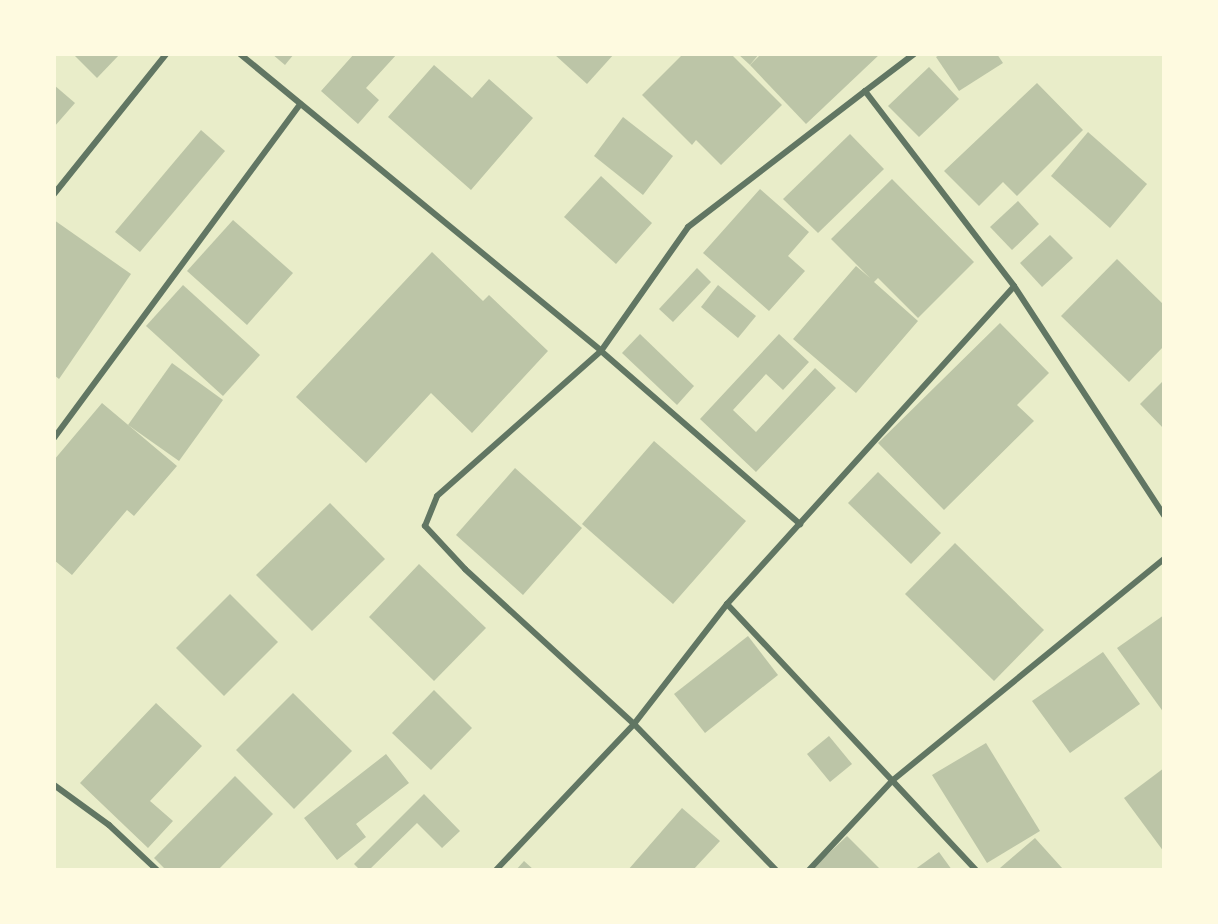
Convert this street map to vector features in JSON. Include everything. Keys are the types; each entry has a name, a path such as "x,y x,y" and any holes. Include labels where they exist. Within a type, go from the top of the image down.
{"street":[{"path":"54,194 166,54"},
{"path":"240,54 601,351 800,524"},
{"path":"776,870 634,724 465,569 425,526 437,496 601,351 688,227 914,54"},
{"path":"865,91 1014,286 1164,515"},
{"path":"54,438 300,104"},
{"path":"496,870 634,724 727,604 1014,286"},
{"path":"808,870 893,780 1164,559"},
{"path":"727,604 976,870"},
{"path":"54,785 108,825 157,870"}],"building":[{"path":"73,54 120,54 97,78"},
{"path":"272,54 294,54 285,65"},
{"path":"354,54 397,54 366,88 379,100 358,124 321,91"},
{"path":"554,54 614,54 587,84"},
{"path":"683,54 731,54 782,105 721,165 696,140 692,145 642,95"},
{"path":"738,54 759,54 750,65"},
{"path":"761,54 880,54 806,124 750,65"},
{"path":"941,54 997,54 1003,63 959,91 936,57"},
{"path":"434,65 472,98 489,79 533,118 471,190 388,117"},
{"path":"929,67 959,99 919,137 888,106"},
{"path":"1037,83 1083,130 1017,196 1003,182 979,206 944,171"},
{"path":"54,85 75,103 54,127"},
{"path":"623,117 673,156 643,195 594,156"},
{"path":"201,130 225,151 140,252 115,232"},
{"path":"1088,132 1147,184 1110,228 1051,176"},
{"path":"850,134 884,169 818,233 783,199"},
{"path":"601,176 652,223 616,264 564,217"},
{"path":"892,179 974,262 918,318 878,278 874,282 918,321 856,393 793,339 856,266 870,278 831,239"},
{"path":"760,189 809,232 788,256 805,271 769,311 703,253"},
{"path":"1018,201 1039,224 1012,250 990,227"},
{"path":"54,220 131,274 59,379 54,375"},
{"path":"233,220 293,273 247,325 187,271"},
{"path":"1050,235 1073,258 1042,287 1020,263"},
{"path":"432,252 483,301 489,295 548,351 472,433 431,393 366,463 296,397"},
{"path":"1117,259 1164,305 1164,346 1129,382 1061,316"},
{"path":"697,268 711,282 673,322 659,309"},
{"path":"183,285 260,355 223,396 146,326"},
{"path":"718,285 756,316 738,338 701,307"},
{"path":"1000,323 1049,373 1017,405 1034,421 944,510 878,443"},
{"path":"640,334 694,386 677,405 622,353"},
{"path":"779,334 809,362 783,390 766,374 733,410 756,432 815,368 836,388 756,472 700,419"},
{"path":"172,363 223,400 179,461 128,425"},
{"path":"1164,380 1164,429 1140,404"},
{"path":"102,403 177,466 134,516 127,510 72,575 54,560 54,460"},
{"path":"654,441 746,521 673,604 582,524"},
{"path":"515,468 582,528 523,595 456,535"},
{"path":"878,472 941,533 911,564 848,503"},
{"path":"330,503 385,559 312,631 256,575"},
{"path":"955,543 1044,630 994,681 905,594"},
{"path":"419,564 486,628 434,681 369,617"},
{"path":"230,594 278,642 224,696 176,648"},
{"path":"1164,615 1164,713 1117,648"},
{"path":"748,636 778,675 705,733 674,694"},
{"path":"1103,652 1140,704 1070,753 1032,701"},
{"path":"434,690 472,728 431,770 392,733"},
{"path":"293,693 352,751 294,809 236,750"},
{"path":"156,703 202,746 150,801 173,821 148,848 80,783"},
{"path":"829,736 852,764 830,782 807,754"},
{"path":"986,743 1040,831 987,863 932,775"},
{"path":"386,754 409,783 356,824 366,837 337,860 304,818"},
{"path":"1164,768 1164,852 1124,798"},
{"path":"235,776 273,814 218,870 166,870 154,858"},
{"path":"424,794 460,831 442,848 417,823 369,870 360,870 354,864"},
{"path":"682,808 720,841 693,870 628,870"},
{"path":"847,836 881,870 811,870"},
{"path":"1035,838 1062,868 1002,870 1000,868"},
{"path":"939,852 952,870 914,870"},
{"path":"524,861 534,870 516,870"}]}
